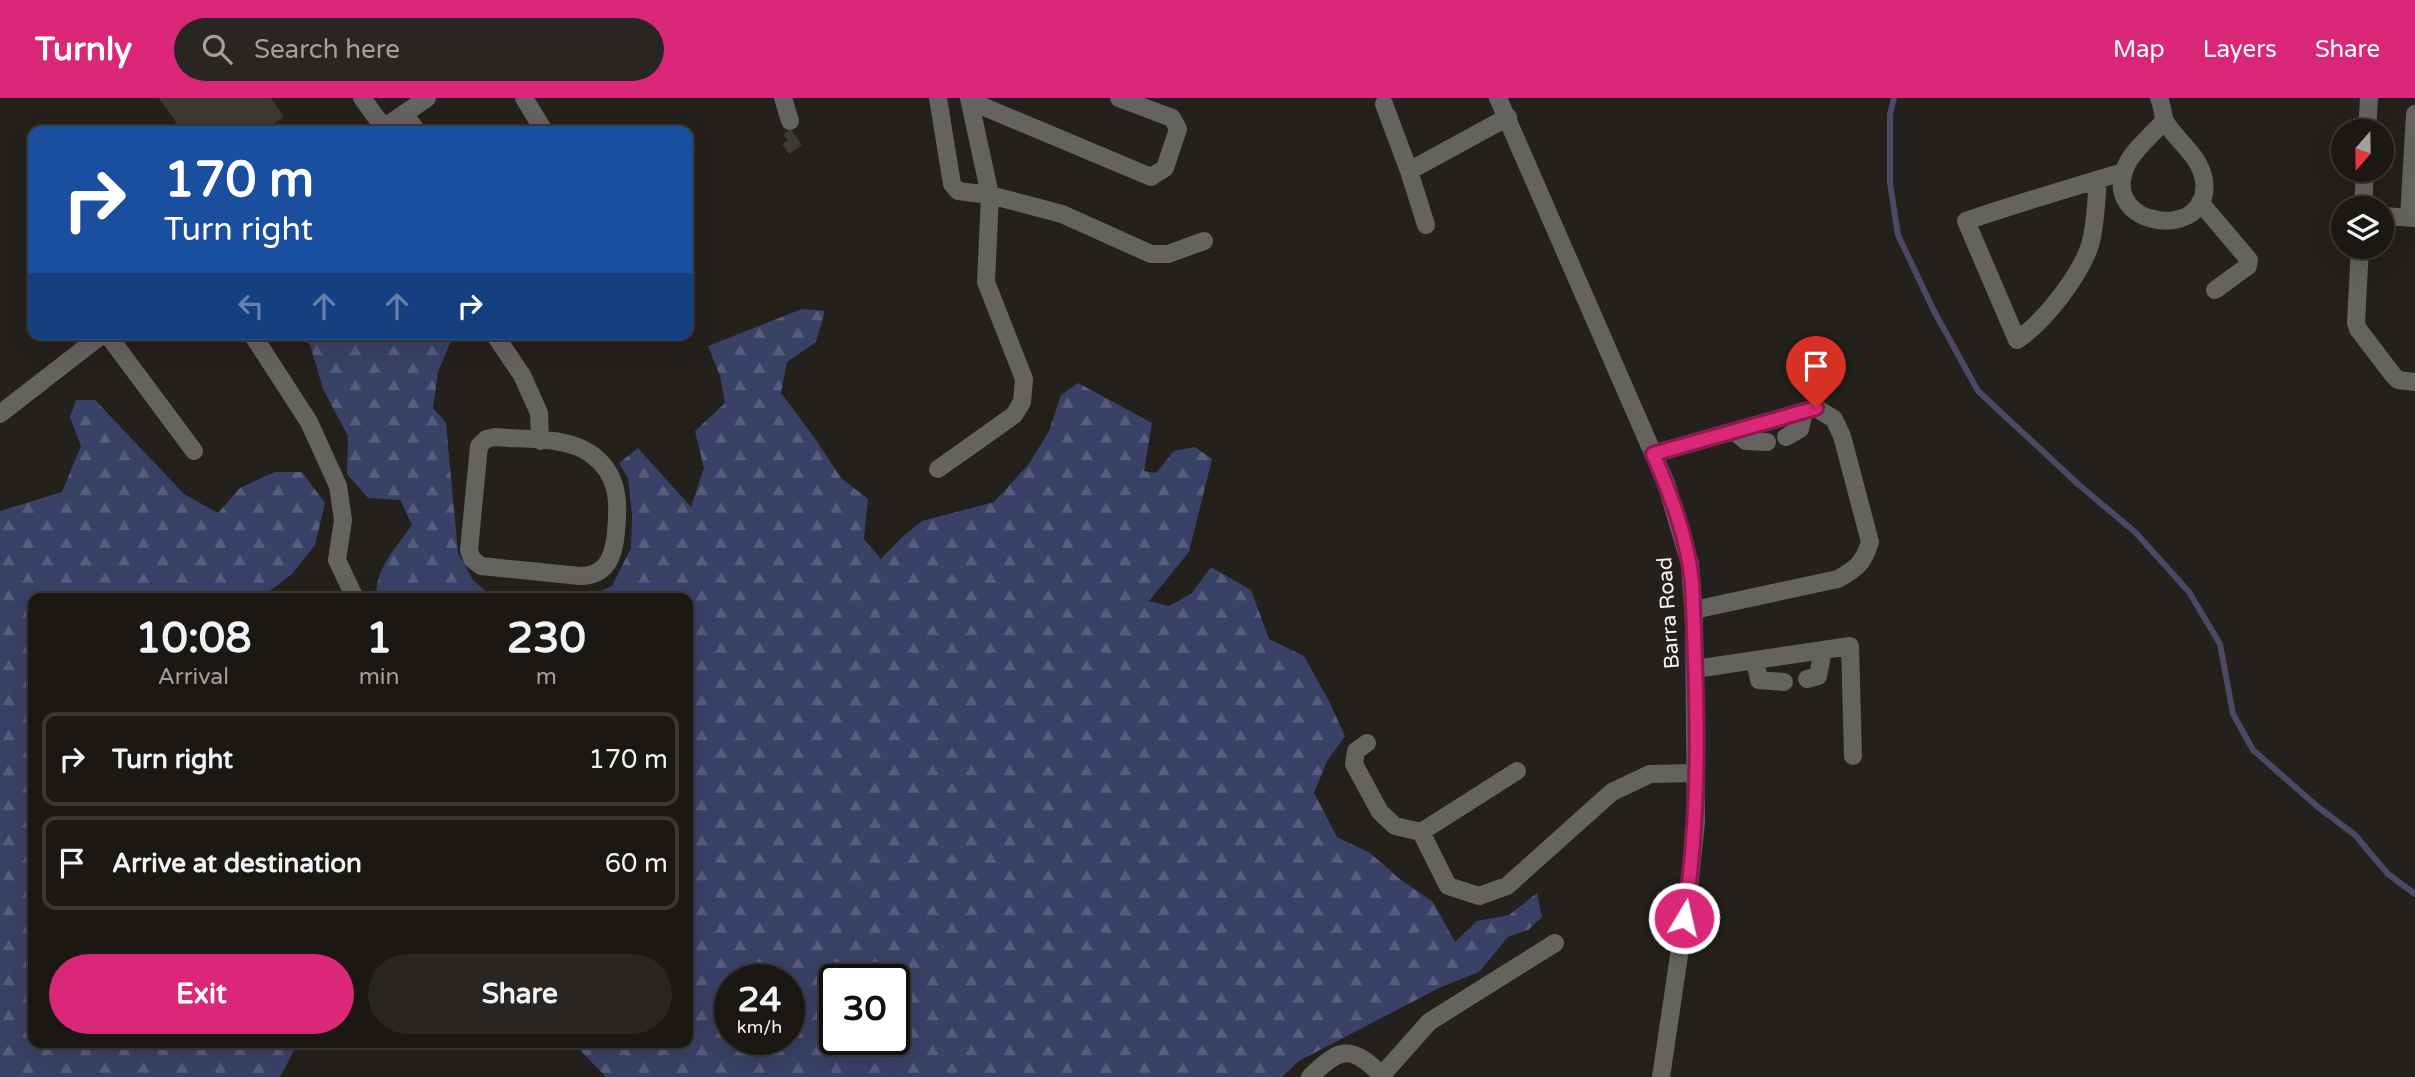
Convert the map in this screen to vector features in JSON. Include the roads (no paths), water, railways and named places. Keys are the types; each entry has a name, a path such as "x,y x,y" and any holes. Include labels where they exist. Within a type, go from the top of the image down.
{"street":[{"path":"362,98 380,126"},
{"path":"388,126 427,98"},
{"path":"524,98 541,126"},
{"path":"783,98 790,121"},
{"path":"938,98 952,184 958,191 990,195 1062,214 1151,254 1168,254 1204,241"},
{"path":"970,100 1152,177 1165,168 1178,128 1172,118 1118,98"},
{"name":"Barra Road","path":"1498,98 1666,483 1690,564 1694,610 1696,822 1691,875 1661,1077"},
{"path":"2159,98 2164,121 2199,166 2204,183 2200,202 2188,215 2165,222 2148,219 2129,204 2123,189 2123,172 2133,154 2164,121"},
{"path":"2368,119 2369,98"},
{"path":"938,469 1014,415 1022,402 1024,379 986,282 990,195 970,100"},
{"path":"1384,104 1426,225"},
{"path":"404,114 413,126"},
{"path":"2394,217 2412,218 2415,114"},
{"path":"1409,171 1508,117"},
{"path":"2098,180 2090,244 2084,258 2042,318 2032,330 2017,340 1966,221 2123,172"},
{"path":"2200,202 2249,260 2248,266 2214,290"},
{"path":"2359,259 2356,323 2358,329 2398,380 2415,382"},
{"path":"0,414 97,340"},
{"path":"110,340 194,451"},
{"path":"256,340 309,422 338,486 343,520 337,560 353,593"},
{"path":"499,340 522,375 539,413 540,441"},
{"path":"1653,454 1816,408 1834,419 1842,436 1870,542 1864,559 1854,570 1838,579 1694,610"},
{"path":"1786,437 1800,429 1804,411"},
{"path":"1734,431 1746,441 1767,442"},
{"path":"495,437 540,441 568,443 589,452 601,462 611,477 619,504 614,552 603,569 592,576 481,566 472,559 469,550 479,446 486,439 495,437"},
{"path":"1695,669 1850,646 1853,756"},
{"path":"1807,679 1818,676 1823,650"},
{"path":"1755,660 1759,680 1784,682"},
{"path":"1367,743 1356,751 1354,764 1380,812 1395,826 1421,832 1517,771"},
{"path":"1421,832 1448,886 1479,896 1507,886 1612,792 1650,774 1696,773"},
{"path":"1310,1077 1338,1054 1348,1053 1357,1054 1383,1076 1429,1021 1555,943"}],"waterway":[{"path":"1894,98 1890,114 1890,183 1898,235 1934,311 1978,391 2078,484 2136,533 2189,592 2220,644 2233,714 2253,750 2318,807 2355,835 2388,874 2415,894"}]}
